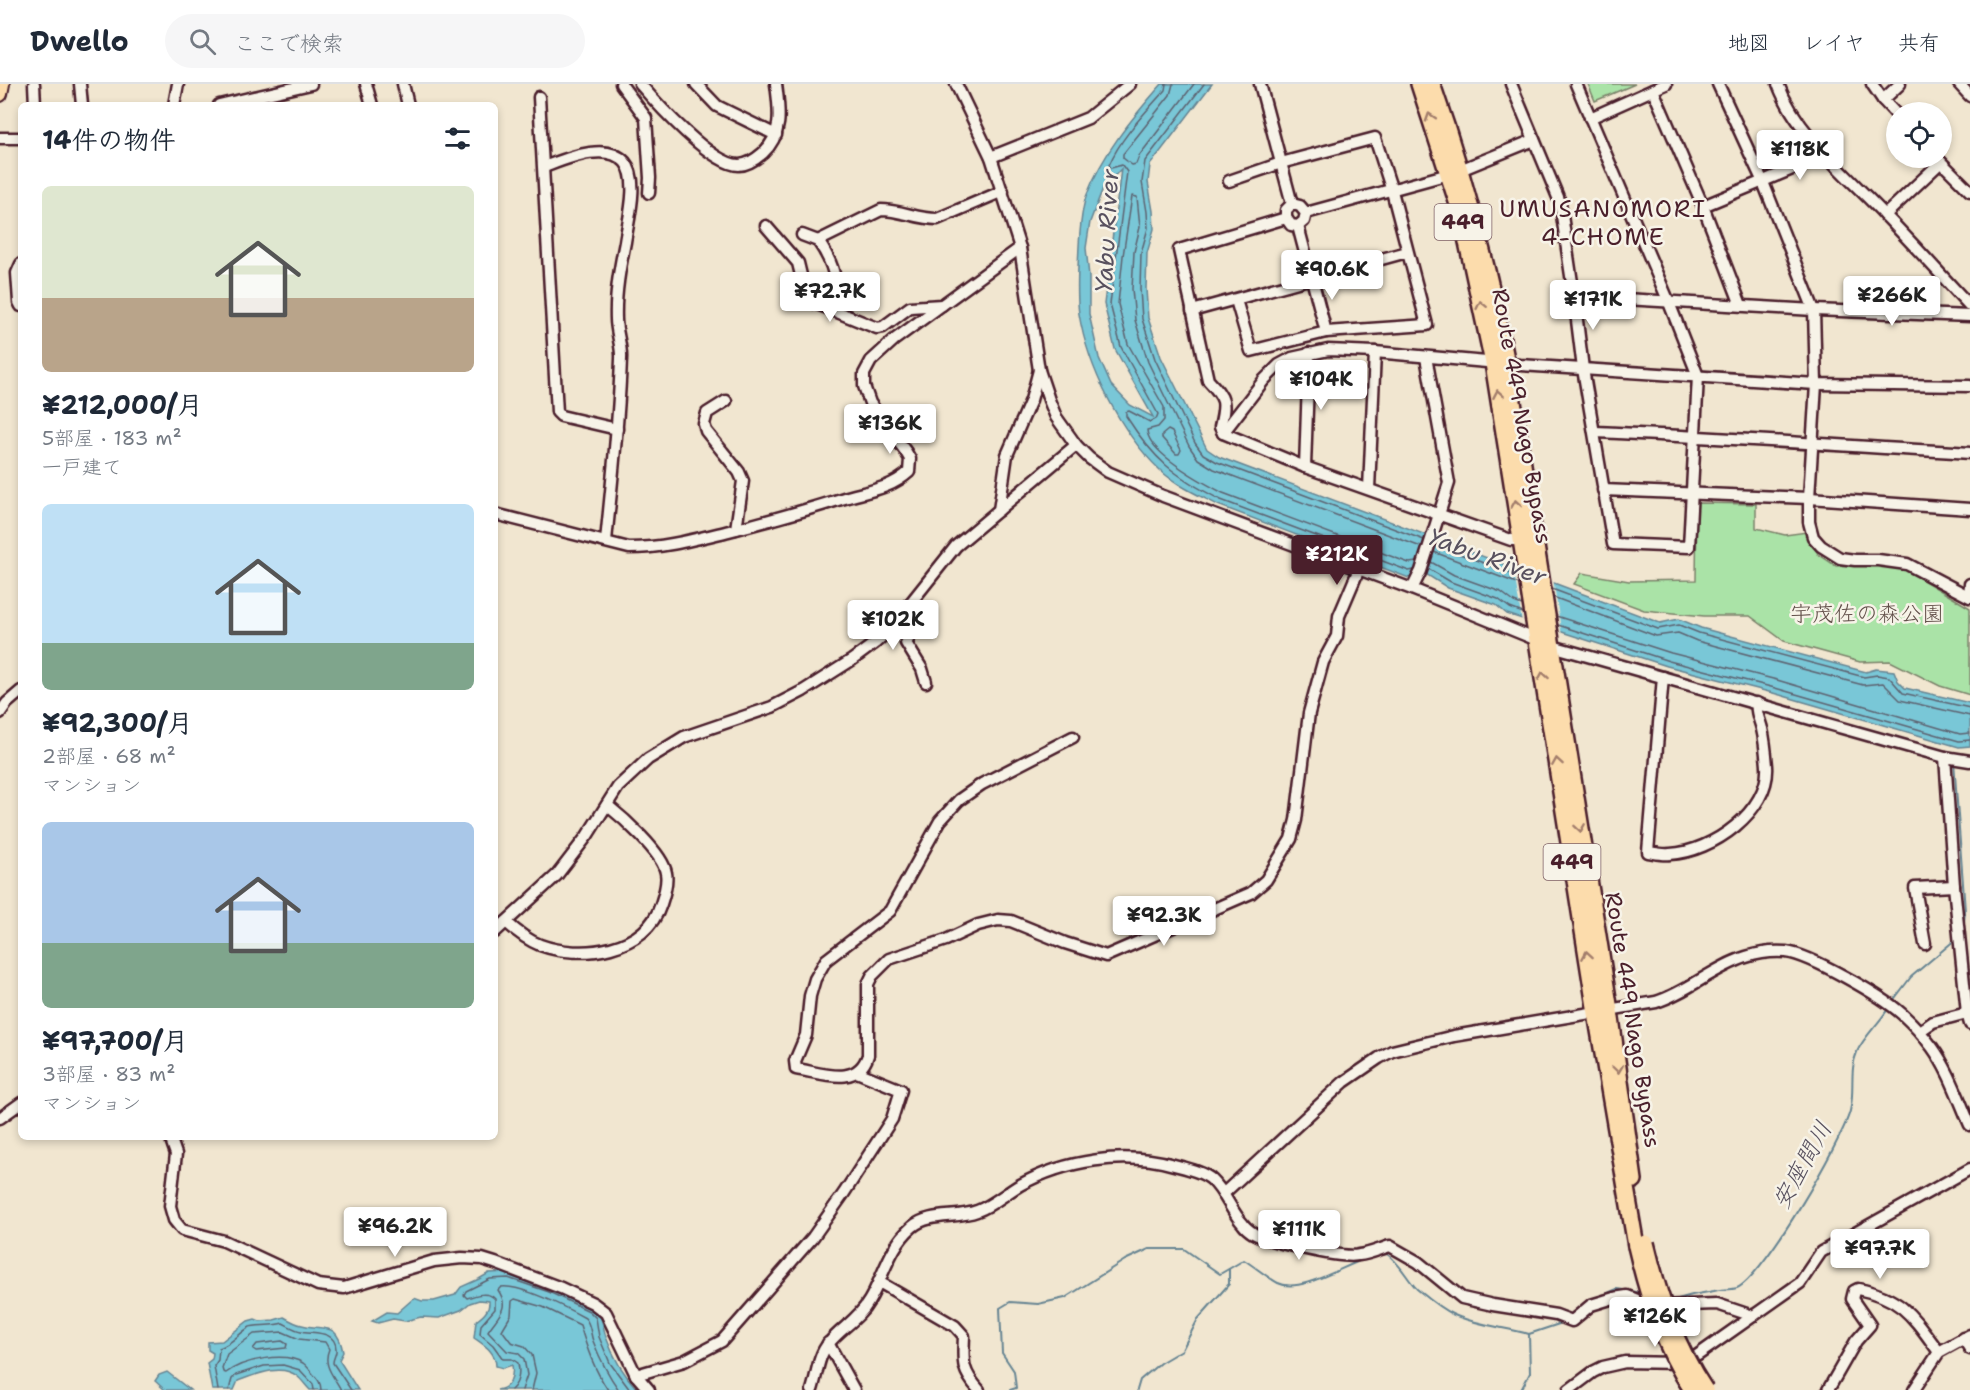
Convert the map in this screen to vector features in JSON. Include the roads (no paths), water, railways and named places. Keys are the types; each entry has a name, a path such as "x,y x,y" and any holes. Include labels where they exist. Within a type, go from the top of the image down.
{"highway":[{"name":"Route 449 Nago Bypass","path":"1419,84 1454,172 1486,267 1524,562 1543,637 1603,1012 1632,1167 1645,1283 1670,1352 1692,1390"},
{"name":"Route 449 Nago Bypass","path":"1432,84 1454,172"},
{"name":"Route 449 Nago Bypass","path":"1500,363 1539,568 1543,637"},
{"name":"Route 449 Nago Bypass","path":"1641,1244 1669,1323 1684,1356 1705,1390"}],"main road":[{"path":"0,94 2,84"}],"street":[{"path":"34,84 35,102"},
{"path":"80,84 82,102"},
{"path":"175,102 178,84"},
{"path":"233,102 311,84"},
{"path":"366,84 371,102"},
{"path":"403,84 407,102"},
{"path":"621,84 646,118 651,178 649,193"},
{"path":"640,84 680,128 697,142 731,164 740,165 756,159 776,135 780,118 776,84"},
{"path":"696,84 717,106 776,135"},
{"path":"956,84 991,157 1003,191 1020,248 1039,370 1056,417 1076,445 1108,472 1134,484 1543,637 1663,677 1945,757 1970,761"},
{"path":"991,157 1088,118 1130,84"},
{"path":"1260,84 1292,204"},
{"path":"1511,84 1560,202 1583,369 1613,544 1689,547 1698,376 1576,84"},
{"path":"1590,118 1666,84"},
{"path":"1718,84 1763,182 1814,310 1816,384 1809,498 1809,522 1813,537 1821,546 1840,558 1907,564 1969,596 1970,584"},
{"path":"1778,84 1792,113 1826,155 1970,306"},
{"path":"1872,84 1886,103"},
{"path":"1883,100 1900,84"},
{"path":"1959,84 1970,96"},
{"path":"1653,90 1703,206 1741,305"},
{"path":"539,97 557,412 561,416 617,429"},
{"path":"0,138 18,138"},
{"path":"1228,181 1281,163 1375,138 1392,190 1427,325 1326,332 1251,351 1236,300"},
{"path":"1306,213 1454,172 1534,140"},
{"path":"544,166 578,154 610,152 617,155 630,169 632,196 616,295 616,320 621,356 617,429 606,542"},
{"path":"1703,206 1826,155"},
{"path":"1885,215 1931,168"},
{"path":"1947,168 1970,191"},
{"path":"818,241 881,210 937,219 1003,191"},
{"path":"1292,204 1300,206 1306,213"},
{"path":"1292,204 1286,210 1286,218 1291,225 1298,226 1304,221 1306,213"},
{"path":"1286,218 1179,250 1208,380 1222,394 1226,404 1220,427 1223,433 1305,466 1511,540 1521,540"},
{"path":"766,226 798,263 806,296 810,301 877,328 883,327 910,307 942,304"},
{"path":"1298,226 1326,332"},
{"path":"802,235 818,241 834,269 836,299 834,310"},
{"path":"498,515 629,548 650,548 774,520 888,487 909,472 909,459 870,403 864,386 864,374 871,361 894,340 1020,248"},
{"path":"1192,311 1407,252"},
{"path":"18,271 18,288"},
{"path":"1574,296 1814,310 1970,316"},
{"path":"1223,433 1264,380 1279,365 1292,358 1328,350 1816,384 1970,386"},
{"path":"1369,489 1375,352"},
{"path":"1305,466 1310,353"},
{"path":"1412,589 1421,571 1449,483 1426,357"},
{"path":"999,510 1007,455 1030,400 1039,370"},
{"path":"726,401 707,413 704,424 706,431 739,472 743,481 736,529"},
{"path":"1595,432 1970,453"},
{"path":"498,929 557,875 587,836 618,787 633,772 667,746 684,737 772,707 833,674 875,643 889,630 956,546 1076,445"},
{"path":"1603,490 1809,498 1970,509"},
{"path":"1073,737 982,784 959,800 940,821 890,911 826,960 815,979 810,996 806,1035 795,1061 796,1069 851,1076 865,1066 868,1055 868,984 872,976 889,959 946,940 978,925 998,920 1011,921 1106,957 1251,893 1266,880 1291,839 1296,820 1309,713 1323,662 1337,636 1340,616 1359,569"},
{"path":"909,604 915,611 916,620 914,631 906,643 922,669 926,682"},
{"path":"1663,677 1648,852 1671,854 1693,849 1733,829 1757,805 1764,789 1767,768 1762,731 1756,710 1758,703"},
{"path":"0,713 18,694"},
{"path":"1945,757 1954,886 1970,1024"},
{"path":"506,922 520,934 539,944 573,952 596,951 618,946 645,930 655,919 665,890 667,874 664,866 638,832 607,805"},
{"path":"1925,944 1915,888 1954,886"},
{"path":"1223,1194 1344,1082 1392,1051 1454,1036 1656,1002 1672,996 1745,957 1774,951 1788,952 1833,971 1890,1004 1920,1031 1934,1050 1970,1125"},
{"path":"1920,1031 1933,1022 1968,1013"},
{"path":"636,1375 684,1361 722,1341 813,1237 892,1119 897,1106 901,1090 857,1072"},
{"path":"0,1118 18,1104"},
{"path":"171,1140 176,1154 170,1206 174,1220 182,1230 224,1242 318,1285 344,1288 434,1261 462,1258 482,1259 495,1263 561,1288 600,1308 610,1321 636,1375 649,1390"},
{"path":"812,1390 822,1354 828,1343 860,1315 879,1282 894,1248 913,1226 934,1216 960,1215 979,1211 1045,1173 1076,1163 1108,1159 1136,1159 1173,1164 1207,1176 1223,1194 1227,1204 1244,1226 1252,1233 1270,1239 1358,1256 1390,1246 1418,1262 1462,1298 1556,1315 1572,1321 1591,1305 1627,1296 1658,1306 1717,1304 1753,1316"},
{"path":"1569,1390 1603,1367 1625,1362 1678,1363 1695,1357 1800,1282 1821,1252 1970,1169"},
{"path":"879,1282 960,1331 964,1336 963,1365 967,1377 980,1390"},
{"path":"1828,1390 1856,1341 1870,1325 1852,1299 1854,1291 1858,1289 1891,1299 1903,1306 1939,1352"},
{"path":"1914,1390 1939,1352 1966,1336 1970,1349"},
{"path":"828,1343 854,1390"}],"water":[{"path":"1162,84 1212,84 1150,165 1148,182 1154,229 1147,253 1146,289 1148,318 1161,357 1207,449 1219,457 1660,623 1679,619 1701,628 1866,672 1876,669 1894,671 1898,681 1905,688 1970,703 1970,746 1959,747 1773,693 1667,666 1507,614 1496,605 1448,588 1426,574 1409,578 1218,505 1166,475 1145,455 1108,398 1083,335 1078,297 1080,227 1086,197 1109,151","holes":["1121,169 1104,304 1115,349 1153,417 1130,405 1111,385 1099,358 1089,314 1086,248 1090,222 1103,188"]},
{"path":"508,1272 593,1307 600,1317 615,1358 638,1390 497,1390 505,1387 510,1381 512,1365 503,1368 496,1366 492,1353 474,1338 476,1321 487,1310 489,1301 479,1300 470,1303 461,1310 439,1318 421,1317 405,1321 393,1319 378,1323 372,1321 387,1312 397,1313 414,1298 434,1301 455,1295 461,1287 489,1273"},
{"path":"284,1317 310,1327 333,1331 343,1352 339,1360 358,1390 310,1390 291,1372 276,1370 238,1381 234,1390 212,1390 207,1363 212,1359 213,1353 208,1350 208,1342 222,1341 248,1321 274,1320"},
{"path":"167,1372 190,1390 165,1390 155,1381 159,1375"}],"waterway":[{"name":"安座間川","path":"1954,761 1965,911 1963,934"},
{"name":"安座間川","path":"1892,1002 1911,977 1956,939"},
{"name":"安座間川","path":"1669,1298 1674,1300 1737,1288 1764,1260 1800,1207 1833,1150 1850,1111 1853,1066 1857,1052 1889,1007"},
{"path":"1010,1390 1016,1388 1014,1371 1002,1353 1000,1308 1010,1302 1038,1304 1065,1298 1125,1260 1149,1249 1184,1249 1220,1274 1244,1260 1274,1281 1287,1285 1298,1285 1322,1278 1365,1259"},
{"path":"1377,1256 1387,1254 1417,1289 1447,1312 1470,1321 1529,1334"},
{"path":"1137,1390 1140,1380 1160,1363 1182,1350 1198,1319 1229,1284 1229,1269"},
{"name":"安座間川","path":"1594,1299 1617,1289 1643,1293"},
{"name":"安座間川","path":"1529,1334 1563,1322"},
{"path":"1521,1390 1530,1373 1529,1334"}],"district":[{"name":"UMUSANOMORI 4-CHOME","path":"1603,223"}],"water label":[{"name":"Yabu River","path":"1107,231"},
{"name":"Yabu River","path":"1487,557"}],"park label":[{"name":"宇茂佐の森公園","path":"1867,613"}]}
